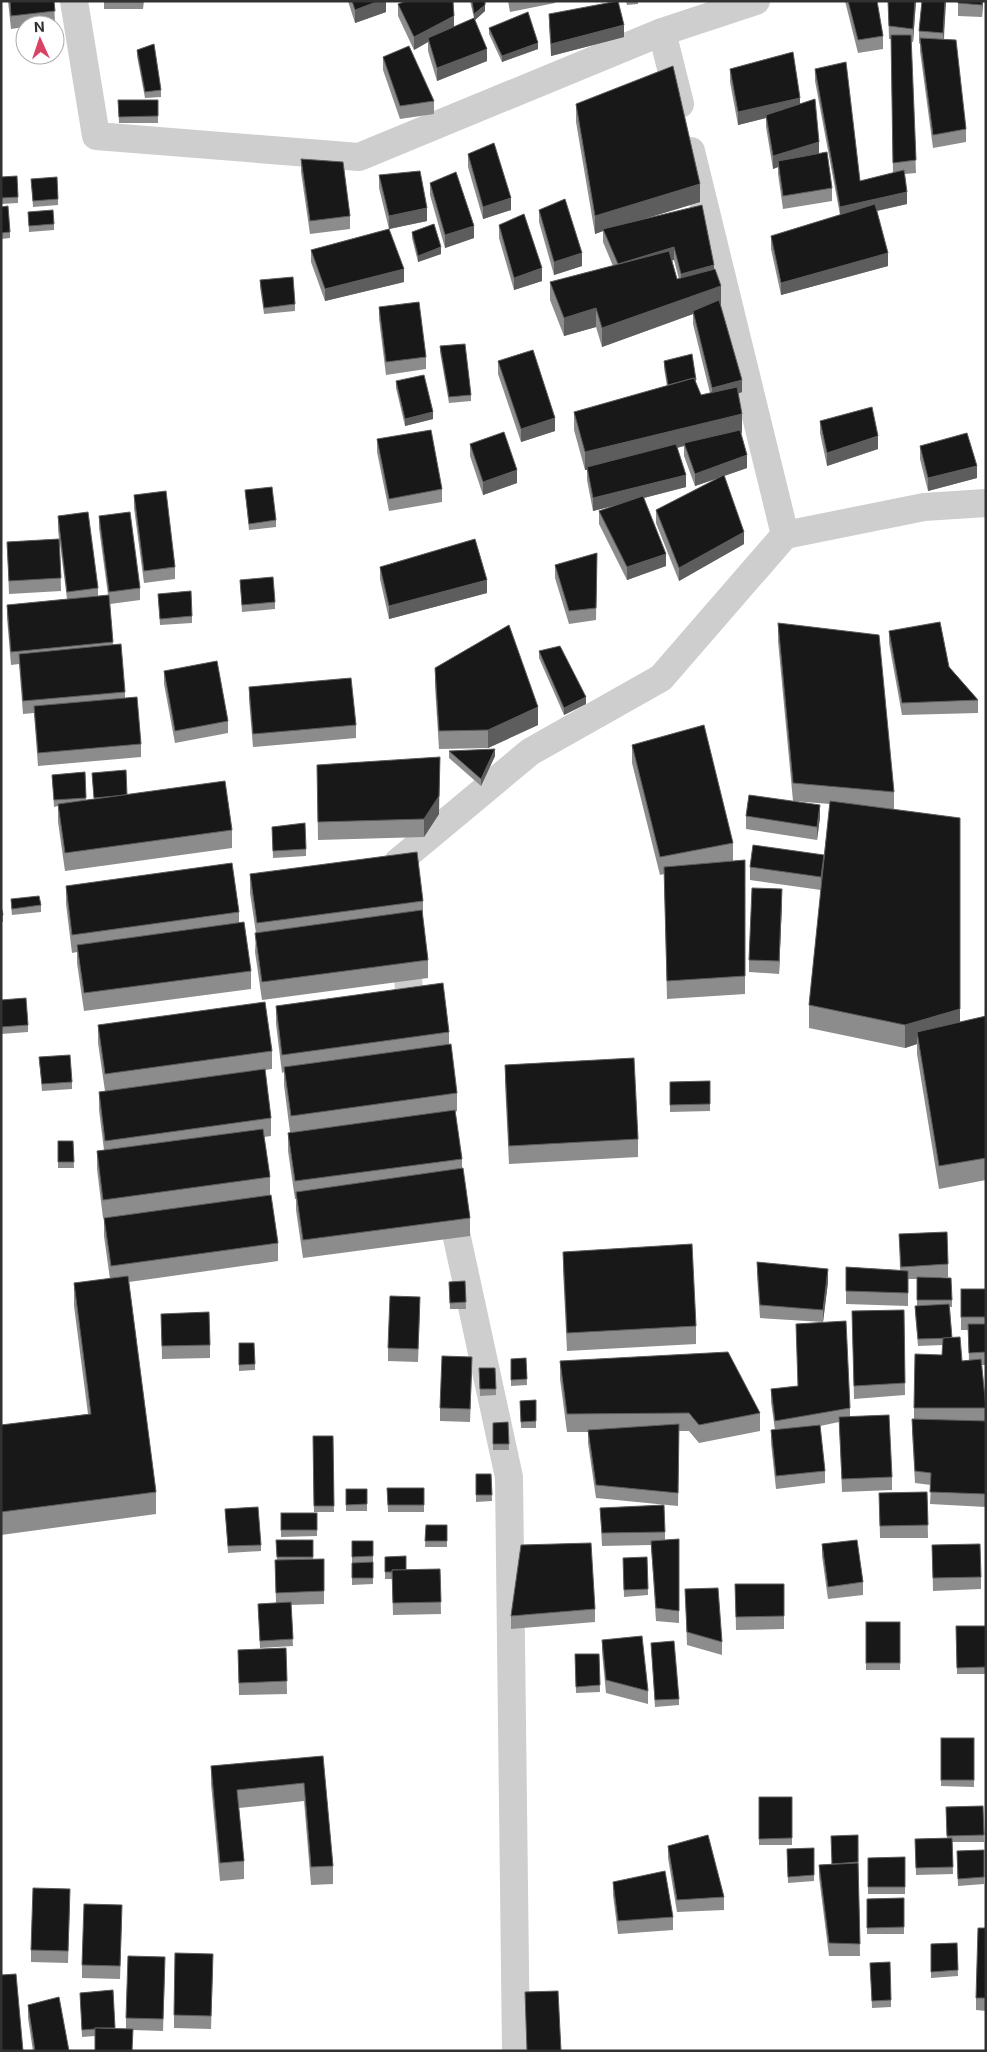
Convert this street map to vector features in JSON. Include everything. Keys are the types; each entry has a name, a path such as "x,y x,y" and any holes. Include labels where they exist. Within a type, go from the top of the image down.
{"street":[{"path":"74,1 96,136 359,157 662,32 756,1"},
{"path":"662,32 785,535"},
{"path":"416,1048 398,862 530,752 661,678 785,535 924,507 986,503"},
{"path":"443,1174 509,1477 516,2051"}],"building":[{"path":"10,1 54,1 55,11 11,16"},
{"path":"104,1 144,1 104,2"},
{"path":"352,1 379,1 355,10"},
{"path":"406,1 453,1 454,16 414,37 398,4"},
{"path":"472,1 485,1 485,5 474,14"},
{"path":"618,1 624,25 551,44 549,14"},
{"path":"848,1 877,1 883,36 858,40"},
{"path":"888,1 915,1 913,29 889,26"},
{"path":"922,1 945,1 943,33 919,31"},
{"path":"958,1 982,1 982,5 958,3"},
{"path":"528,12 538,43 502,56 489,28"},
{"path":"474,18 487,49 437,68 428,38"},
{"path":"891,35 911,35 916,160 893,163"},
{"path":"920,38 956,40 966,129 933,135"},
{"path":"154,44 161,90 145,92 137,50"},
{"path":"409,46 434,101 400,106 383,57"},
{"path":"793,52 800,98 738,112 730,69"},
{"path":"846,62 860,181 904,170 907,192 840,207 815,69"},
{"path":"673,66 700,184 595,216 576,104"},
{"path":"815,99 819,142 773,156 766,115"},
{"path":"118,100 158,100 158,116 119,117"},
{"path":"494,143 511,198 483,207 468,154"},
{"path":"827,152 832,188 783,196 778,161"},
{"path":"301,159 343,162 350,216 310,221"},
{"path":"420,171 427,208 389,216 379,175"},
{"path":"456,172 474,226 445,235 430,183"},
{"path":"17,176 18,197 1,198 1,177"},
{"path":"57,177 58,199 33,201 31,179"},
{"path":"565,199 582,253 554,262 539,210"},
{"path":"875,204 888,253 781,283 771,236"},
{"path":"702,205 714,265 681,274 674,247 618,264 603,229"},
{"path":"8,206 10,232 1,233 1,207"},
{"path":"53,210 54,224 29,226 28,212"},
{"path":"524,214 542,268 514,278 499,225"},
{"path":"434,224 441,247 418,256 412,232"},
{"path":"389,229 404,269 325,289 311,250"},
{"path":"669,251 677,279 715,269 721,286 602,328 596,308 564,318 550,282"},
{"path":"293,277 295,304 264,308 260,280"},
{"path":"719,300 742,380 712,388 693,311"},
{"path":"419,302 426,357 386,362 379,307"},
{"path":"465,344 471,395 449,397 440,346"},
{"path":"533,350 555,418 521,429 498,361"},
{"path":"692,354 696,380 694,378 668,385 664,361"},
{"path":"424,375 433,412 405,419 396,381"},
{"path":"694,378 701,395 737,387 742,414 585,452 574,412"},
{"path":"872,407 878,436 827,453 820,421"},
{"path":"431,430 442,489 389,499 377,439"},
{"path":"740,430 747,455 695,474 684,443"},
{"path":"504,432 517,470 483,482 470,444"},
{"path":"967,433 977,466 928,478 920,446"},
{"path":"676,444 686,475 593,498 587,467"},
{"path":"724,475 744,532 679,568 656,510"},
{"path":"272,487 276,520 249,524 245,490"},
{"path":"166,491 175,567 144,571 134,495"},
{"path":"643,496 666,554 627,567 599,511"},
{"path":"88,512 98,588 67,592 58,516"},
{"path":"130,512 140,588 109,592 99,516"},
{"path":"59,539 61,578 9,581 7,542"},
{"path":"475,539 487,580 389,606 380,567"},
{"path":"597,553 596,608 569,611 555,565"},
{"path":"273,577 275,602 242,605 240,580"},
{"path":"191,591 192,616 160,619 158,594"},
{"path":"109,595 113,642 11,652 7,605"},
{"path":"940,622 949,667 978,700 902,703 889,631"},
{"path":"778,623 879,635 894,792 793,783"},
{"path":"509,625 538,707 488,730 439,731 435,668"},
{"path":"121,644 125,692 23,701 19,654"},
{"path":"560,646 586,697 564,708 539,651"},
{"path":"217,661 228,721 175,731 164,671"},
{"path":"351,678 356,725 253,734 249,687"},
{"path":"137,697 141,744 38,753 34,706"},
{"path":"704,725 733,843 660,857 632,745"},
{"path":"495,749 481,779 449,751"},
{"path":"440,757 439,796 424,819 318,822 317,765"},
{"path":"126,770 127,795 94,798 92,773"},
{"path":"85,772 86,798 54,800 52,775"},
{"path":"225,781 232,830 65,853 58,804"},
{"path":"749,795 820,805 817,827 746,816"},
{"path":"830,801 960,818 960,1009 905,1025 809,1005"},
{"path":"305,823 306,849 273,851 272,827"},
{"path":"753,845 824,855 821,877 750,867"},
{"path":"417,852 423,901 257,923 250,874"},
{"path":"745,860 745,976 667,981 664,867"},
{"path":"232,863 239,912 72,935 66,886"},
{"path":"752,888 782,889 779,961 749,960"},
{"path":"39,896 41,905 12,909 11,899"},
{"path":"422,910 428,960 262,982 255,933"},
{"path":"244,922 251,971 84,993 77,945"},
{"path":"443,983 449,1032 282,1055 276,1006"},
{"path":"26,998 28,1025 1,1027 1,1000"},
{"path":"265,1002 272,1051 105,1074 98,1025"},
{"path":"986,1016 986,1158 939,1166 917,1032"},
{"path":"451,1044 457,1093 291,1116 284,1067"},
{"path":"70,1055 72,1082 42,1084 39,1057"},
{"path":"634,1058 638,1139 509,1146 505,1065"},
{"path":"265,1069 271,1118 105,1141 99,1092"},
{"path":"710,1081 710,1104 670,1105 670,1082"},
{"path":"455,1110 462,1159 295,1181 288,1133"},
{"path":"263,1129 270,1177 103,1200 97,1151"},
{"path":"58,1141 73,1141 74,1162 58,1162"},
{"path":"463,1168 470,1218 303,1240 296,1192"},
{"path":"271,1195 278,1243 111,1266 104,1218"},
{"path":"947,1232 948,1264 901,1267 899,1234"},
{"path":"692,1244 696,1326 567,1333 563,1252"},
{"path":"757,1262 828,1269 823,1310 760,1305"},
{"path":"846,1267 908,1271 908,1293 846,1291"},
{"path":"128,1276 156,1492 1,1512 1,1425 91,1414 74,1283"},
{"path":"917,1277 951,1278 952,1300 917,1300"},
{"path":"465,1281 466,1302 450,1303 449,1282"},
{"path":"961,1289 986,1289 986,1317 961,1317"},
{"path":"390,1296 420,1297 418,1349 388,1348"},
{"path":"949,1304 952,1338 918,1339 915,1306"},
{"path":"904,1310 905,1383 854,1386 852,1311"},
{"path":"209,1312 210,1345 162,1346 161,1314"},
{"path":"846,1321 850,1408 775,1421 771,1389 798,1386 796,1324"},
{"path":"968,1324 986,1324 986,1352 969,1353"},
{"path":"960,1337 962,1361 981,1359 986,1408 914,1408 915,1354 942,1355 943,1338"},
{"path":"239,1343 254,1343 255,1364 239,1365"},
{"path":"728,1352 760,1413 699,1425 689,1413 567,1414 560,1361"},
{"path":"442,1356 472,1357 470,1409 440,1408"},
{"path":"526,1358 527,1379 511,1380 511,1359"},
{"path":"479,1368 495,1368 496,1389 480,1389"},
{"path":"536,1400 536,1421 521,1422 520,1401"},
{"path":"889,1415 892,1477 842,1479 839,1417"},
{"path":"912,1419 986,1421 986,1494 930,1492 931,1473 915,1471"},
{"path":"508,1422 509,1444 493,1444 493,1423"},
{"path":"679,1424 678,1493 596,1485 588,1430"},
{"path":"820,1425 825,1471 776,1476 771,1430"},
{"path":"313,1436 333,1436 334,1506 314,1506"},
{"path":"476,1474 491,1474 492,1495 476,1495"},
{"path":"387,1488 424,1488 424,1505 388,1505"},
{"path":"346,1489 367,1489 367,1504 346,1505"},
{"path":"927,1492 928,1525 880,1526 879,1493"},
{"path":"664,1505 665,1532 602,1533 600,1508"},
{"path":"258,1507 261,1545 228,1546 225,1509"},
{"path":"281,1513 317,1513 317,1530 281,1530"},
{"path":"426,1525 447,1525 447,1541 425,1541"},
{"path":"679,1539 679,1611 656,1608 651,1541"},
{"path":"276,1540 313,1540 313,1557 277,1557"},
{"path":"857,1540 863,1582 828,1587 822,1544"},
{"path":"352,1541 373,1541 373,1556 352,1557"},
{"path":"591,1543 595,1609 511,1616 521,1545"},
{"path":"980,1544 981,1577 933,1578 932,1545"},
{"path":"406,1556 406,1570 385,1572 385,1557"},
{"path":"647,1557 648,1589 624,1590 623,1558"},
{"path":"324,1559 324,1591 276,1593 275,1560"},
{"path":"373,1562 373,1578 352,1578 352,1563"},
{"path":"440,1569 441,1602 393,1603 392,1570"},
{"path":"735,1584 784,1584 784,1616 736,1617"},
{"path":"718,1588 722,1642 687,1632 685,1589"},
{"path":"291,1602 293,1639 260,1641 258,1604"},
{"path":"866,1622 900,1622 900,1663 866,1663"},
{"path":"956,1626 986,1626 986,1667 957,1668"},
{"path":"642,1636 648,1691 606,1680 602,1640"},
{"path":"674,1641 679,1699 655,1700 651,1643"},
{"path":"286,1648 287,1681 239,1683 238,1650"},
{"path":"575,1654 599,1654 600,1685 576,1687"},
{"path":"941,1738 974,1738 974,1780 941,1780"},
{"path":"323,1756 333,1866 311,1867 304,1783 237,1790 244,1861 220,1863 211,1766"},
{"path":"759,1797 792,1797 792,1838 759,1839"},
{"path":"983,1806 984,1835 947,1836 946,1807"},
{"path":"708,1835 724,1897 677,1900 668,1846"},
{"path":"858,1835 858,1862 832,1864 831,1836"},
{"path":"952,1838 953,1867 916,1868 915,1839"},
{"path":"814,1848 814,1875 788,1877 787,1849"},
{"path":"984,1850 984,1877 958,1879 957,1851"},
{"path":"905,1857 905,1887 868,1887 868,1858"},
{"path":"858,1863 860,1944 829,1943 819,1865"},
{"path":"665,1871 673,1917 618,1921 613,1882"},
{"path":"33,1888 70,1889 68,1951 31,1950"},
{"path":"904,1898 904,1927 867,1928 867,1899"},
{"path":"84,1904 122,1905 120,1966 82,1965"},
{"path":"978,1928 986,1928 986,1998 976,1998"},
{"path":"957,1943 958,1970 931,1972 931,1944"},
{"path":"175,1953 213,1954 211,2016 174,2015"},
{"path":"128,1956 165,1957 163,2019 126,2018"},
{"path":"890,1962 891,2000 872,2001 870,1963"},
{"path":"16,1974 23,2051 1,2051 1,1975"},
{"path":"113,1990 115,2028 82,2030 80,1993"},
{"path":"558,1991 561,2051 527,2051 525,1992"},
{"path":"59,1997 69,2051 35,2051 28,2005"},
{"path":"95,2028 133,2029 132,2051 95,2051"}]}
